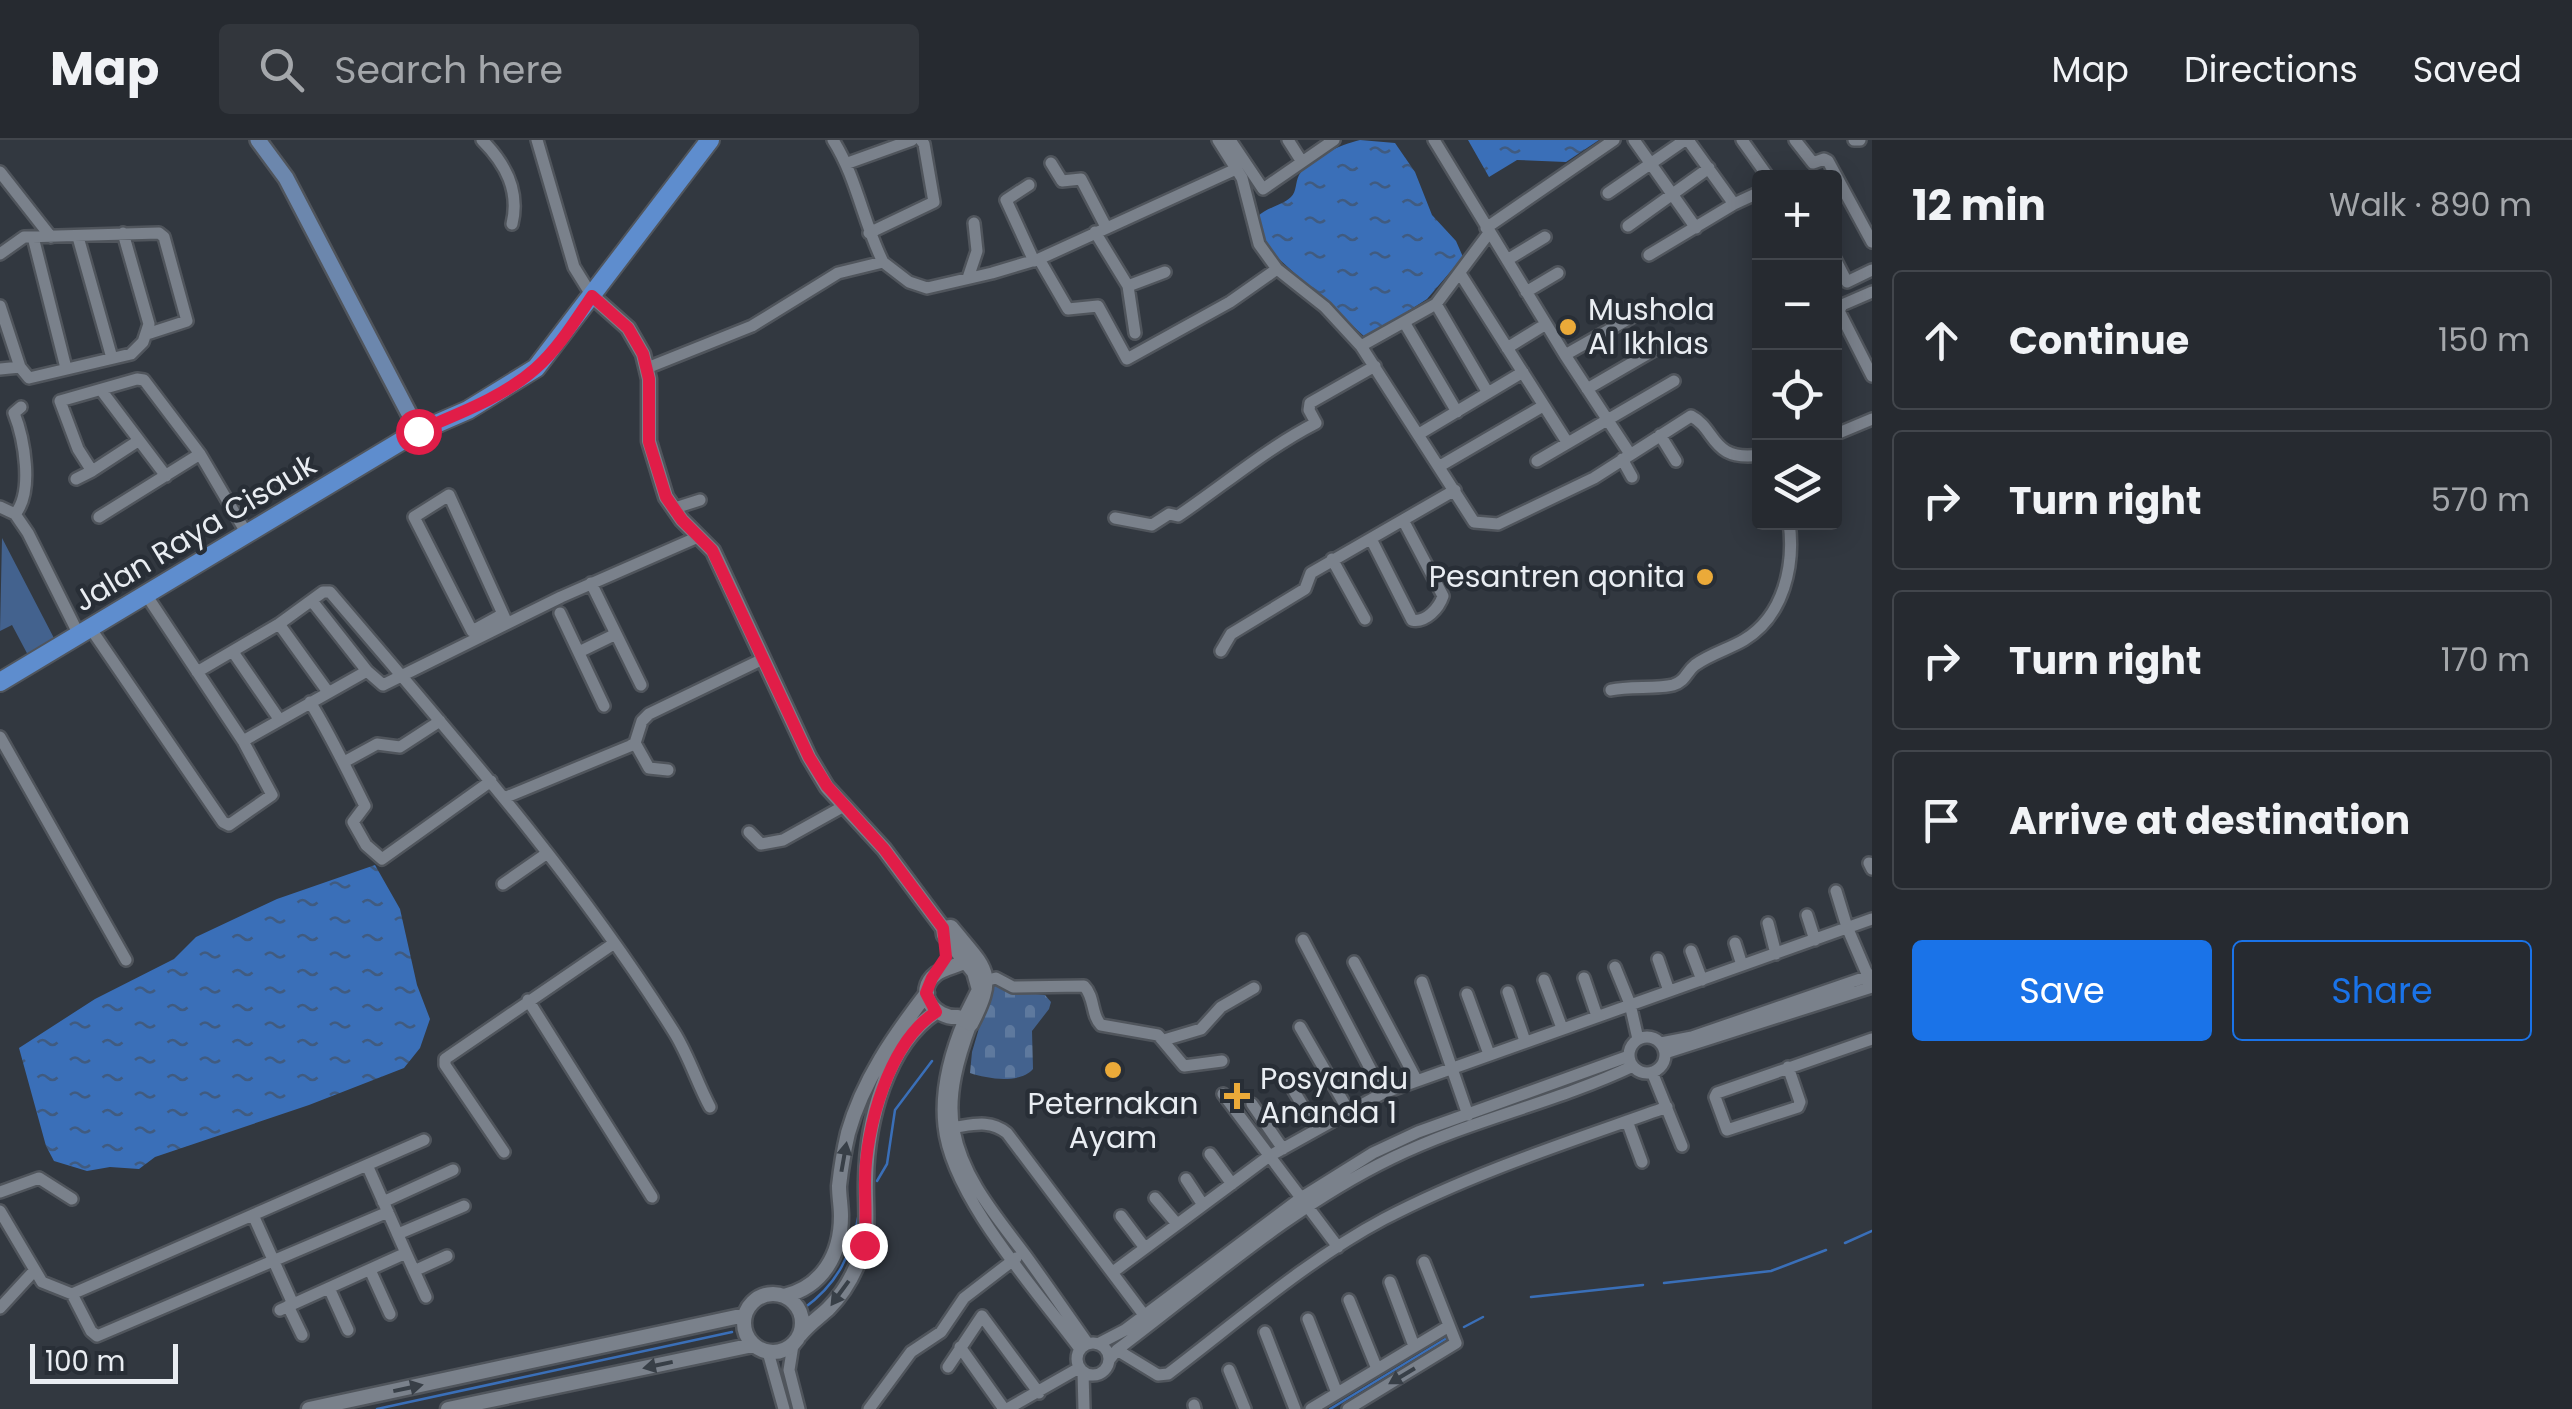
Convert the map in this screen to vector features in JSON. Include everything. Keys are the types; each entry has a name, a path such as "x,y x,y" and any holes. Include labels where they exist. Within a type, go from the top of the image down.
{"main road":[{"path":"258,140 286,178 418,431"},
{"name":"Jalan Raya Cisauk","path":"0,682 418,431 468,410 528,374 546,358 710,140"}],"street":[{"path":"482,140 503,164 515,192 512,224"},
{"path":"538,140 574,267 592,296 628,328 647,368 652,456 666,497 712,550 809,757 844,806 884,849 943,931 946,957 875,1068 848,1133 839,1189 840,1236 833,1256 811,1286 784,1296"},
{"path":"834,140 848,163 869,233 883,262 922,288 1036,260 1236,168"},
{"path":"848,163 912,140"},
{"path":"869,233 934,202 921,140"},
{"path":"1218,140 1242,178 1255,236 1277,269 1325,307 1361,346 1474,522 1498,524 1594,478 1694,416 1719,446 1734,454 1752,455"},
{"path":"1230,140 1263,189 1334,140"},
{"path":"1288,140 1302,162"},
{"path":"1434,140 1606,419 1626,456 1632,477"},
{"path":"1361,346 1436,304 1488,230 1614,140"},
{"path":"1634,140 1696,228"},
{"path":"1608,193 1687,140 1734,204"},
{"path":"1742,140 1763,170"},
{"path":"1795,140 1813,163 1824,158 1832,170"},
{"path":"1051,163 1062,181 1082,179 1100,229 1128,286 1136,332"},
{"path":"1628,226 1709,168"},
{"path":"0,172 6,188 51,236"},
{"path":"1028,185 1006,200 1036,260 1068,309 1098,306 1127,359 1230,302 1277,269"},
{"path":"1842,194 1872,242"},
{"path":"1649,255 1752,196"},
{"path":"968,278 977,250 974,223"},
{"path":"0,240 158,233 164,238 188,322 146,334"},
{"path":"0,306 20,366 30,378 131,354 140,348 149,320 123,234"},
{"path":"0,254 28,237"},
{"path":"28,237 66,368"},
{"path":"78,237 112,358"},
{"path":"1507,260 1545,237"},
{"path":"647,368 752,326 838,273 883,262"},
{"path":"1842,284 1872,270"},
{"path":"1128,286 1165,272"},
{"path":"1526,292 1558,273"},
{"path":"1460,275 1567,442"},
{"path":"1872,292 1839,311 1872,376"},
{"path":"1436,304 1488,393"},
{"path":"1565,356 1638,314"},
{"path":"149,320 172,324"},
{"path":"1404,322 1457,412"},
{"path":"1507,348 1546,324"},
{"path":"1586,390 1656,349"},
{"path":"0,369 20,366"},
{"path":"1115,518 1152,525 1170,514 1178,516 1272,447 1316,423 1310,403 1375,366"},
{"path":"1419,434 1523,372"},
{"path":"92,471 62,414 60,401 144,380 200,454 247,534"},
{"path":"1537,461 1674,380"},
{"path":"101,390 166,476"},
{"path":"1440,466 1543,406"},
{"path":"16,514 23,501 26,462 14,413 21,407"},
{"path":"1842,432 1872,419"},
{"path":"1660,435 1676,461"},
{"path":"76,479 138,441"},
{"path":"99,517 200,454"},
{"path":"1220,651 1227,636 1302,591 1308,576 1455,490"},
{"path":"505,618 449,496 414,517 472,631 505,618 591,584 698,536"},
{"path":"674,508 700,500"},
{"path":"0,507 16,514 85,632 226,824 272,794 243,741 147,596"},
{"path":"1371,539 1412,620 1424,619 1443,596 1403,520"},
{"path":"1611,690 1671,685 1688,676 1698,663 1760,629 1774,611 1788,576 1789,530"},
{"path":"1332,560 1365,619"},
{"path":"591,584 641,684"},
{"path":"198,672 279,624 323,592 330,592 491,781 614,944 686,1050 710,1108"},
{"path":"312,601 381,685 505,618"},
{"path":"560,613 604,706"},
{"path":"279,624 328,692"},
{"path":"578,652 616,634"},
{"path":"233,652 278,719"},
{"path":"668,770 650,768 635,743 642,721 649,714 764,659"},
{"path":"243,741 367,671"},
{"path":"310,702 364,806 353,822 366,844 382,859 491,781"},
{"path":"344,762 377,744 400,747 440,721"},
{"path":"0,737 126,960"},
{"path":"504,798 635,743"},
{"path":"749,832 760,844 774,843 844,806"},
{"path":"502,884 546,854"},
{"path":"1664,1048 1871,982 1836,891"},
{"path":"1807,915 1815,940"},
{"path":"1113,1272 1268,1157 1382,1093 1872,919"},
{"path":"1768,923 1776,954"},
{"path":"943,931 951,928 988,980"},
{"path":"1303,940 1382,1093"},
{"path":"1735,943 1742,965"},
{"path":"504,1152 445,1059 614,944"},
{"path":"1691,951 1702,980"},
{"path":"938,972 970,958"},
{"path":"970,958 979,984 965,1020 948,1128 968,1191 1089,1346 1158,1375 1168,1374 1338,1247 1382,1220 1439,1192 1667,1107"},
{"path":"1658,958 1669,991"},
{"path":"1354,962 1416,1080"},
{"path":"1616,967 1638,1039"},
{"path":"988,980 996,978 1013,986 1084,986 1101,1026 1150,1032 1164,1040 1184,1066 1222,1061"},
{"path":"1584,978 1597,1016"},
{"path":"965,1020 984,1000 988,980"},
{"path":"1544,980 1562,1028"},
{"path":"1422,982 1468,1115"},
{"path":"1164,1040 1202,1029 1221,1007 1254,988"},
{"path":"1508,992 1525,1042"},
{"path":"926,993 936,1012 965,1020"},
{"path":"1467,994 1489,1054"},
{"path":"528,1000 652,1197"},
{"path":"799,1409 789,1370 797,1340 802,1316 792,1301 774,1294 756,1300 745,1316 745,1331 753,1345 768,1352 786,1350 797,1340 835,1300 856,1269 868,1219 865,1182 876,1111 907,1040 936,1012"},
{"path":"1300,1027 1348,1110"},
{"path":"1648,1036 1664,1048 1664,1063 1652,1072 1642,1072 1631,1061 1631,1046 1638,1039 1648,1036"},
{"path":"1788,1067 1800,1102 1798,1107 1727,1130 1715,1094 1788,1067 1872,1039"},
{"path":"1084,1409 1077,1359 1089,1346 1111,1340 1304,1202 1376,1159 1468,1115 1631,1061"},
{"path":"1376,1159 1607,1078 1631,1061"},
{"path":"1652,1072 1682,1146"},
{"path":"1288,1081 1316,1128"},
{"path":"1222,1094 1338,1247"},
{"path":"1252,1104 1283,1149"},
{"path":"1627,1122 1642,1162"},
{"path":"948,1128 988,1124 1007,1133 1144,1315"},
{"path":"72,1294 424,1140"},
{"path":"1210,1154 1232,1184"},
{"path":"366,1165 426,1298"},
{"path":"0,1211 34,1272 42,1282 72,1294 97,1336 274,1262 454,1170"},
{"path":"0,1192 39,1178 72,1199"},
{"path":"1186,1179 1203,1205"},
{"path":"1155,1198 1177,1224"},
{"path":"960,1347 1006,1409 1081,1370 1097,1374 1106,1369 1113,1355 1304,1202"},
{"path":"398,1234 464,1206"},
{"path":"254,1216 302,1336"},
{"path":"1121,1216 1145,1248"},
{"path":"287,1306 406,1254"},
{"path":"414,1272 447,1256"},
{"path":"869,1409 911,1352 941,1332 964,1298 1018,1257"},
{"path":"1348,1409 1456,1344 1424,1262"},
{"path":"370,1270 390,1314"},
{"path":"0,1308 34,1272"},
{"path":"1390,1282 1414,1346"},
{"path":"329,1288 348,1330"},
{"path":"1349,1300 1377,1369"},
{"path":"312,1409 745,1316"},
{"path":"948,1367 980,1317 986,1318 1039,1393"},
{"path":"1308,1318 1337,1393"},
{"path":"1311,1409 1449,1326"},
{"path":"1265,1332 1294,1409"},
{"path":"448,1409 753,1345"},
{"path":"768,1352 784,1409"},
{"path":"1229,1370 1244,1409"},
{"path":"876,1397 886,1409"}],"green space":[{"path":"2,538 56,642 29,657 12,625 0,631"},
{"path":"992,984 1009,991 1045,995 1051,1002 1032,1031 1033,1069 1020,1077 994,1078 970,1073 972,1052"}],"water":[{"path":"1360,140 1395,143 1415,172 1432,215 1456,241 1463,257 1427,299 1366,338 1269,250 1257,217 1291,197 1299,175 1318,157"},
{"path":"1468,140 1599,140 1566,162 1517,160 1489,177"},
{"path":"375,865 400,909 417,985 430,1019 420,1048 404,1068 155,1157 139,1169 110,1167 87,1171 54,1161 46,1146 19,1048 95,999 174,959 196,937 277,899"}],"waterway":[{"path":"877,1181 887,1164 895,1110 932,1061"},
{"path":"803,1309 826,1289 841,1267 859,1213"},
{"path":"1845,1243 1872,1231"},
{"path":"1664,1283 1771,1271 1826,1250"},
{"path":"1531,1297 1643,1285"},
{"path":"1464,1327 1483,1317"},
{"path":"377,1409 732,1332"},
{"path":"1330,1409 1447,1338"}],"place":[{"name":"Mushola Al Ikhlas","path":"1568,327"},
{"name":"Pesantren qonita","path":"1705,577"},
{"name":"Peternakan Ayam","path":"1113,1070"},
{"name":"Posyandu Ananda 1","path":"1237,1096"}],"route":[{"path":"418,431 468,410 528,374 546,358 592,296 628,328 643,354 649,379 649,442 666,497 712,550 818,773 884,849 943,928 946,957 926,993 936,1012 907,1040 876,1111 868,1146 864,1245"}]}
